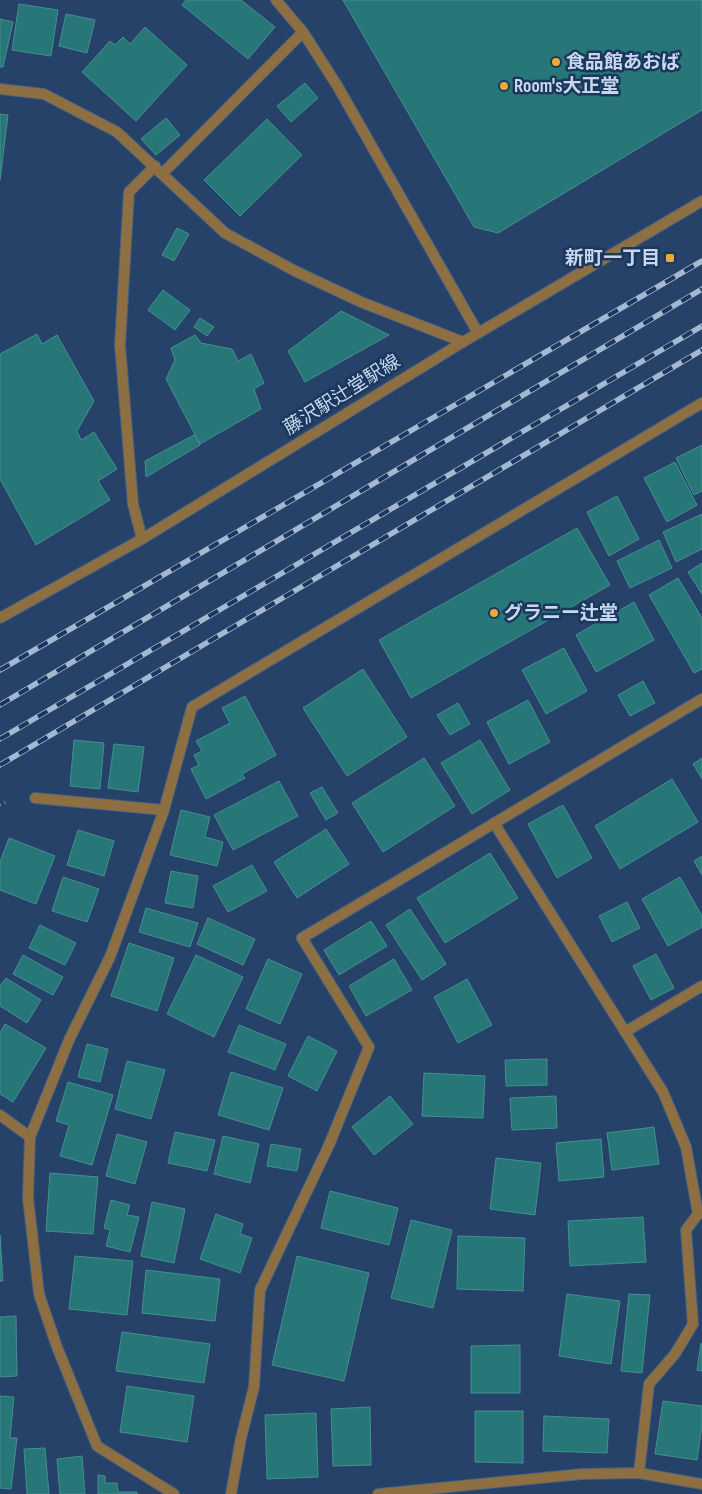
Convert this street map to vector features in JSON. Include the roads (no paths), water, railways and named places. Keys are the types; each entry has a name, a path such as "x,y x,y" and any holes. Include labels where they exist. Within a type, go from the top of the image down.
{"street":[{"path":"276,0 303,32 338,88 478,333"},
{"path":"142,539 133,504 120,345 129,192 159,170 303,32"},
{"path":"0,89 44,94 117,132 225,233 295,271 362,302 463,342"},
{"name":"藤沢駅辻堂駅線","path":"0,618 142,539 463,342 702,201"},
{"path":"174,1494 97,1446 57,1348 39,1294 28,1198 30,1137 69,1040 110,957 164,810 192,707 702,403"},
{"path":"231,1494 241,1438 254,1388 260,1290 329,1145 369,1047 302,938 702,699"},
{"path":"35,798 164,810"},
{"path":"494,823 663,1092 686,1147 700,1214 686,1230 693,1324 675,1354 648,1384 639,1474"},
{"path":"625,1032 702,986"},
{"path":"0,1115 30,1137"},
{"path":"378,1494 582,1474 639,1474 702,1484"}],"railway":[{"path":"0,670 702,261"},
{"path":"0,705 702,289"},
{"path":"0,739 702,326"},
{"path":"0,765 702,350"}],"place":[{"name":"食品館あおば","path":"556,62"},
{"name":"Room's大正堂","path":"504,86"},
{"name":"新町一丁目","path":"670,258"},
{"name":"グラニー辻堂","path":"494,613"}]}
